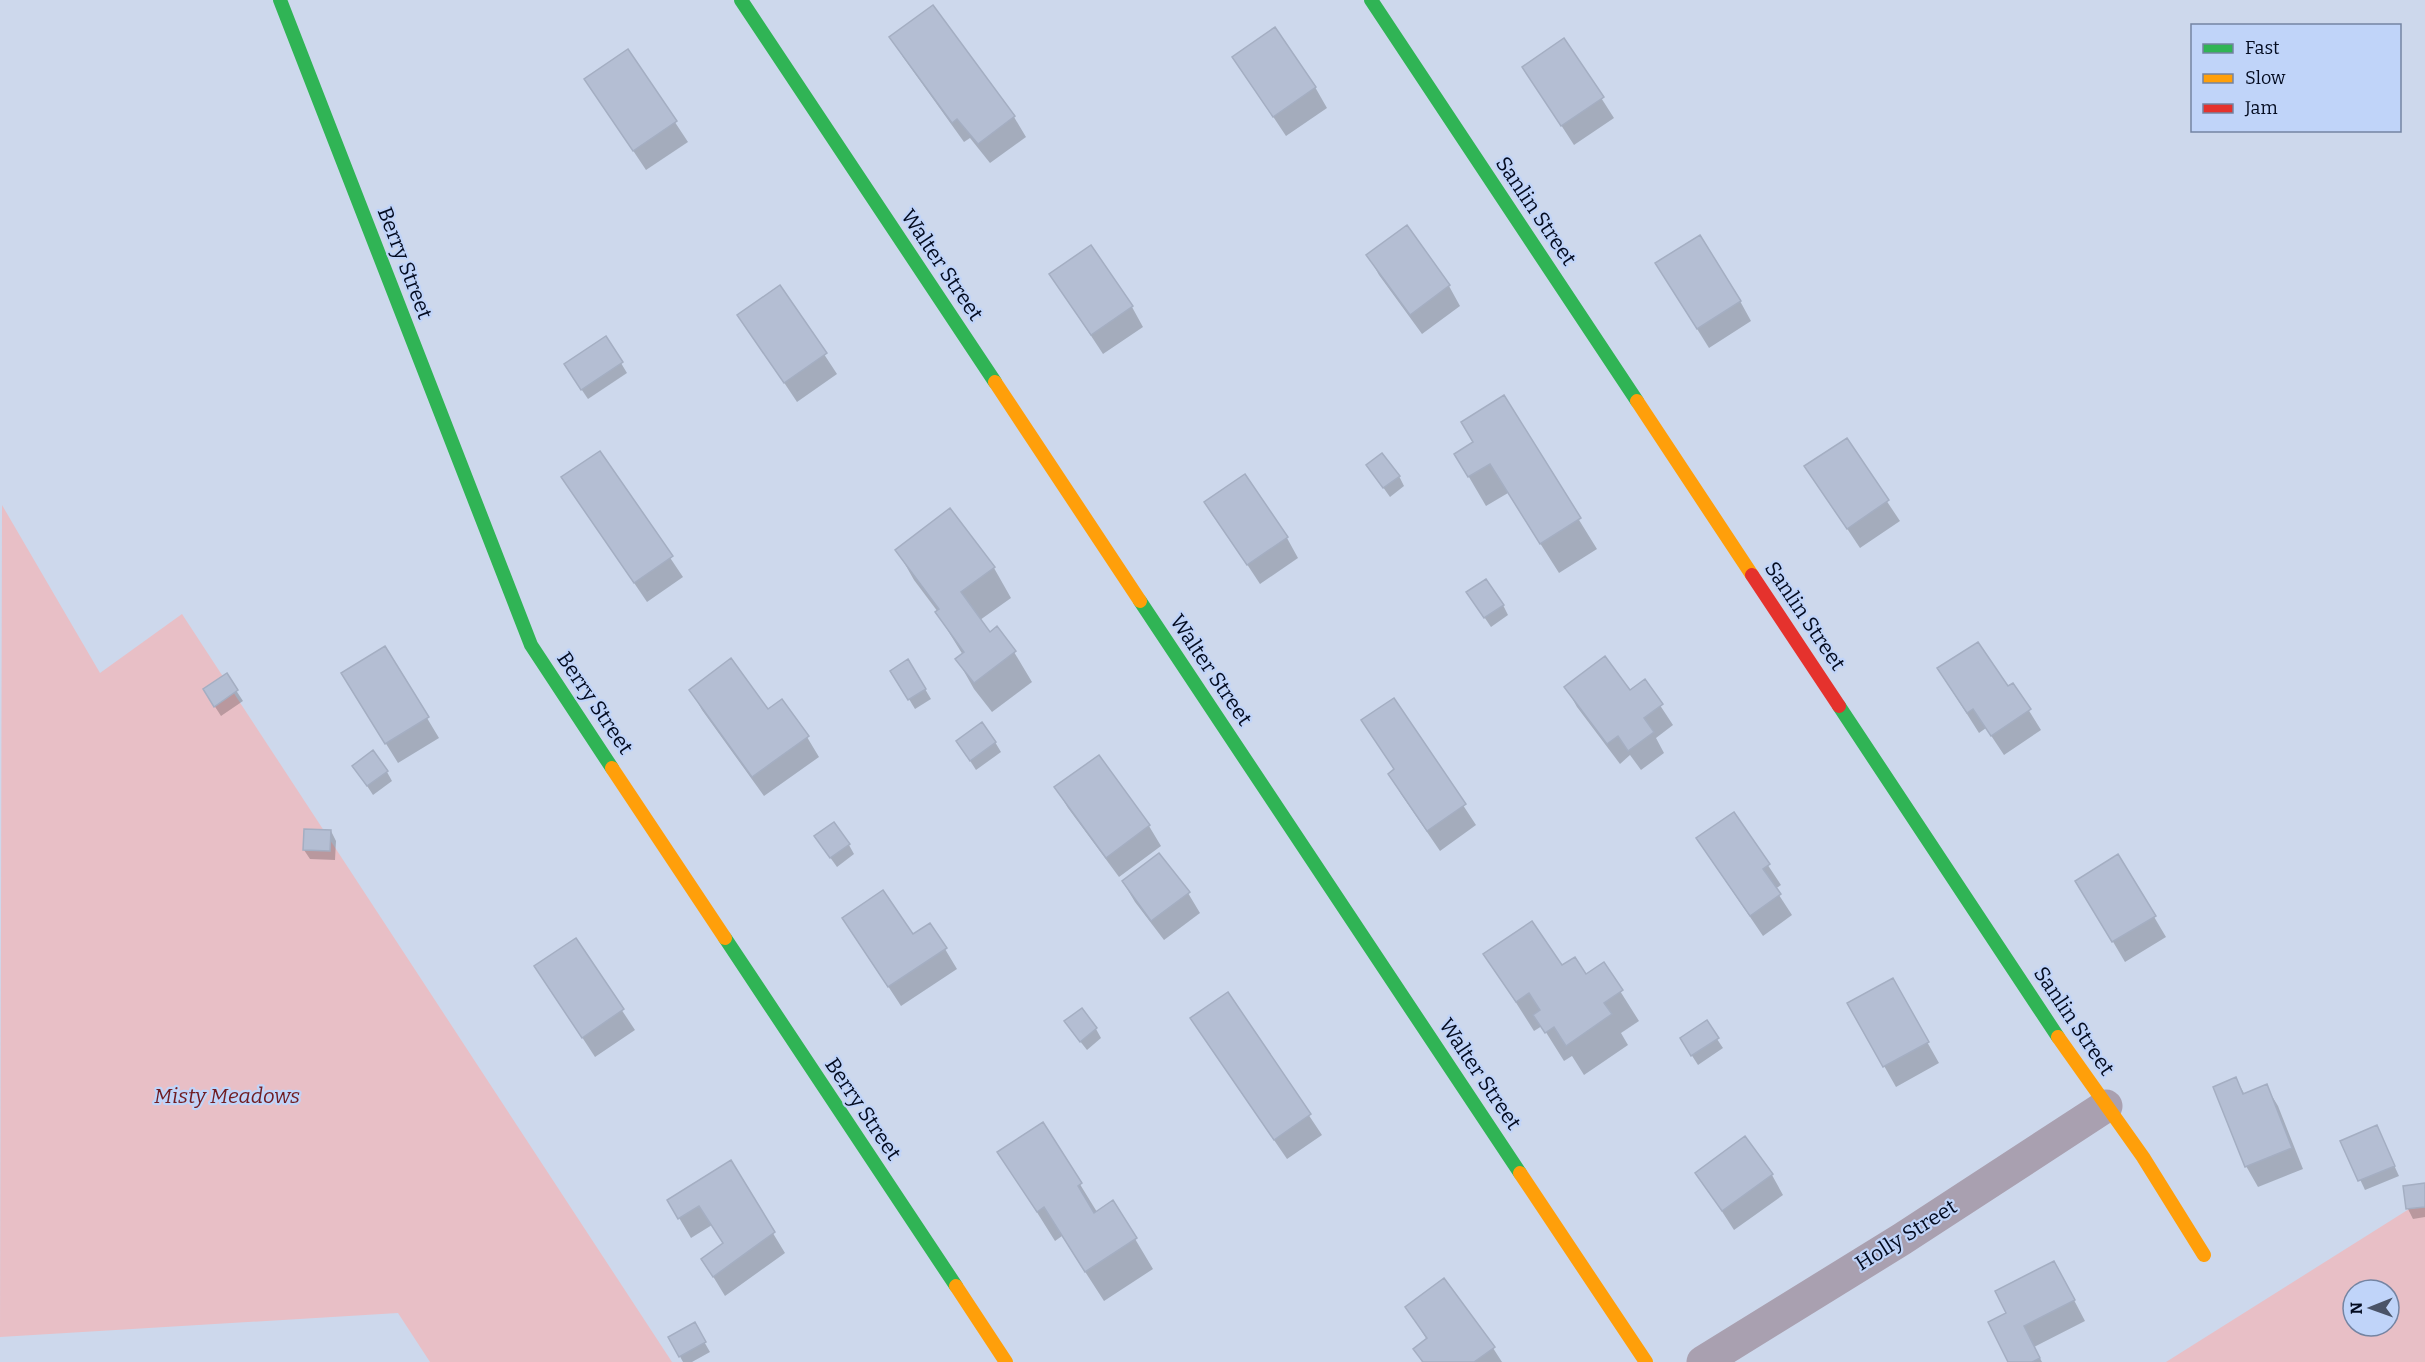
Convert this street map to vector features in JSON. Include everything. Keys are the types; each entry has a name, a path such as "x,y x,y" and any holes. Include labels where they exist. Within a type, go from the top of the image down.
{"street":[{"name":"Berry Street","path":"280,0 531,645 1006,1362"},
{"name":"Walter Street","path":"741,0 1646,1362"},
{"name":"Sanlin Street","path":"1371,0 2072,1057 2143,1157 2204,1255"},
{"name":"Holly Street","path":"1703,1362 1902,1239 2106,1106"}],"green space":[{"name":"Misty Meadows","path":"2,505 100,673 182,614 672,1362 430,1362 398,1313 0,1337"},
{"path":"2425,1199 2425,1362 2166,1362"}],"building":[{"path":"933,5 1015,116 978,144 957,119 952,123 889,37"},
{"path":"1275,27 1316,87 1273,117 1232,57"},
{"path":"1564,38 1604,97 1561,126 1522,67"},
{"path":"628,49 677,121 633,151 584,79"},
{"path":"1407,225 1450,285 1410,315 1366,255"},
{"path":"1700,235 1741,301 1697,329 1655,263"},
{"path":"1091,245 1133,306 1091,335 1049,274"},
{"path":"780,285 827,353 784,383 737,315"},
{"path":"606,336 623,362 581,390 564,364"},
{"path":"1504,395 1581,518 1540,544 1490,464 1468,477 1454,454 1473,442 1461,422"},
{"path":"1847,438 1889,500 1847,529 1804,466"},
{"path":"600,451 673,556 634,583 561,477"},
{"path":"1382,453 1400,476 1383,488 1366,465"},
{"path":"1245,474 1288,537 1247,565 1204,502"},
{"path":"950,508 995,567 961,592 990,632 997,626 1016,651 974,683 955,659 964,652 935,612 939,609 895,550"},
{"path":"1486,579 1504,605 1484,618 1466,592"},
{"path":"1978,642 2008,686 2013,683 2031,709 1991,736 1973,709 1967,713 1937,668"},
{"path":"385,646 429,717 385,744 341,673"},
{"path":"1605,656 1630,690 1645,679 1663,704 1644,718 1654,732 1628,751 1618,736 1607,744 1564,687"},
{"path":"731,658 768,709 782,699 809,736 752,777 689,690"},
{"path":"908,659 926,689 908,700 890,671"},
{"path":"227,673 238,690 214,707 203,689"},
{"path":"1394,698 1466,804 1427,831 1388,774 1394,769 1361,720"},
{"path":"982,722 996,742 970,761 956,741"},
{"path":"373,750 388,771 367,786 352,766"},
{"path":"1099,755 1150,825 1106,858 1054,787"},
{"path":"1734,812 1770,864 1763,869 1781,894 1750,916 1696,838"},
{"path":"834,822 850,844 830,858 814,836"},
{"path":"304,829 331,830 330,851 303,850"},
{"path":"1159,853 1190,892 1151,921 1122,881"},
{"path":"2118,854 2156,916 2112,942 2075,881"},
{"path":"883,890 913,934 930,923 947,948 888,987 842,918"},
{"path":"1532,921 1562,965 1575,957 1586,974 1604,962 1623,990 1604,1003 1612,1014 1566,1046 1554,1027 1545,1033 1533,1015 1540,1010 1529,993 1516,1002 1483,954"},
{"path":"576,938 624,1009 582,1038 534,966"},
{"path":"1893,978 1929,1042 1883,1067 1847,1003"},
{"path":"1228,992 1311,1114 1274,1140 1190,1018"},
{"path":"1082,1008 1097,1028 1080,1042 1064,1021"},
{"path":"1707,1020 1719,1038 1691,1056 1680,1038"},
{"path":"2236,1077 2243,1094 2267,1084 2292,1148 2245,1167 2213,1087"},
{"path":"1043,1122 1082,1183 1078,1186 1094,1213 1113,1200 1137,1238 1085,1272 1044,1207 1037,1212 997,1152"},
{"path":"2377,1125 2395,1166 2358,1181 2340,1141"},
{"path":"1745,1136 1773,1174 1722,1211 1695,1173"},
{"path":"731,1160 775,1232 713,1277 701,1259 723,1243 699,1206 678,1219 667,1200"},
{"path":"2425,1183 2425,1207 2406,1209 2403,1186"},
{"path":"2054,1261 2075,1300 2024,1326 2040,1358 2032,1362 2008,1362 1988,1322 2006,1313 1995,1291"},
{"path":"1444,1278 1495,1347 1474,1362 1423,1362 1413,1349 1427,1338 1405,1307"},
{"path":"695,1322 706,1342 679,1357 668,1337"}],"traffic: fast":[{"path":"280,0 531,645 612,768"},
{"path":"741,0 995,382"},
{"path":"1371,0 1637,401"},
{"path":"1140,601 1520,1173"},
{"path":"1839,706 2058,1037"},
{"path":"725,938 956,1286"}],"traffic: slow":[{"path":"995,382 1140,601"},
{"path":"1637,401 1752,575"},
{"path":"612,768 725,938"},
{"path":"2058,1037 2143,1157 2204,1255"},
{"path":"1520,1173 1646,1362"},
{"path":"956,1286 1006,1362"}],"traffic: jam":[{"path":"1752,575 1839,706"}]}
